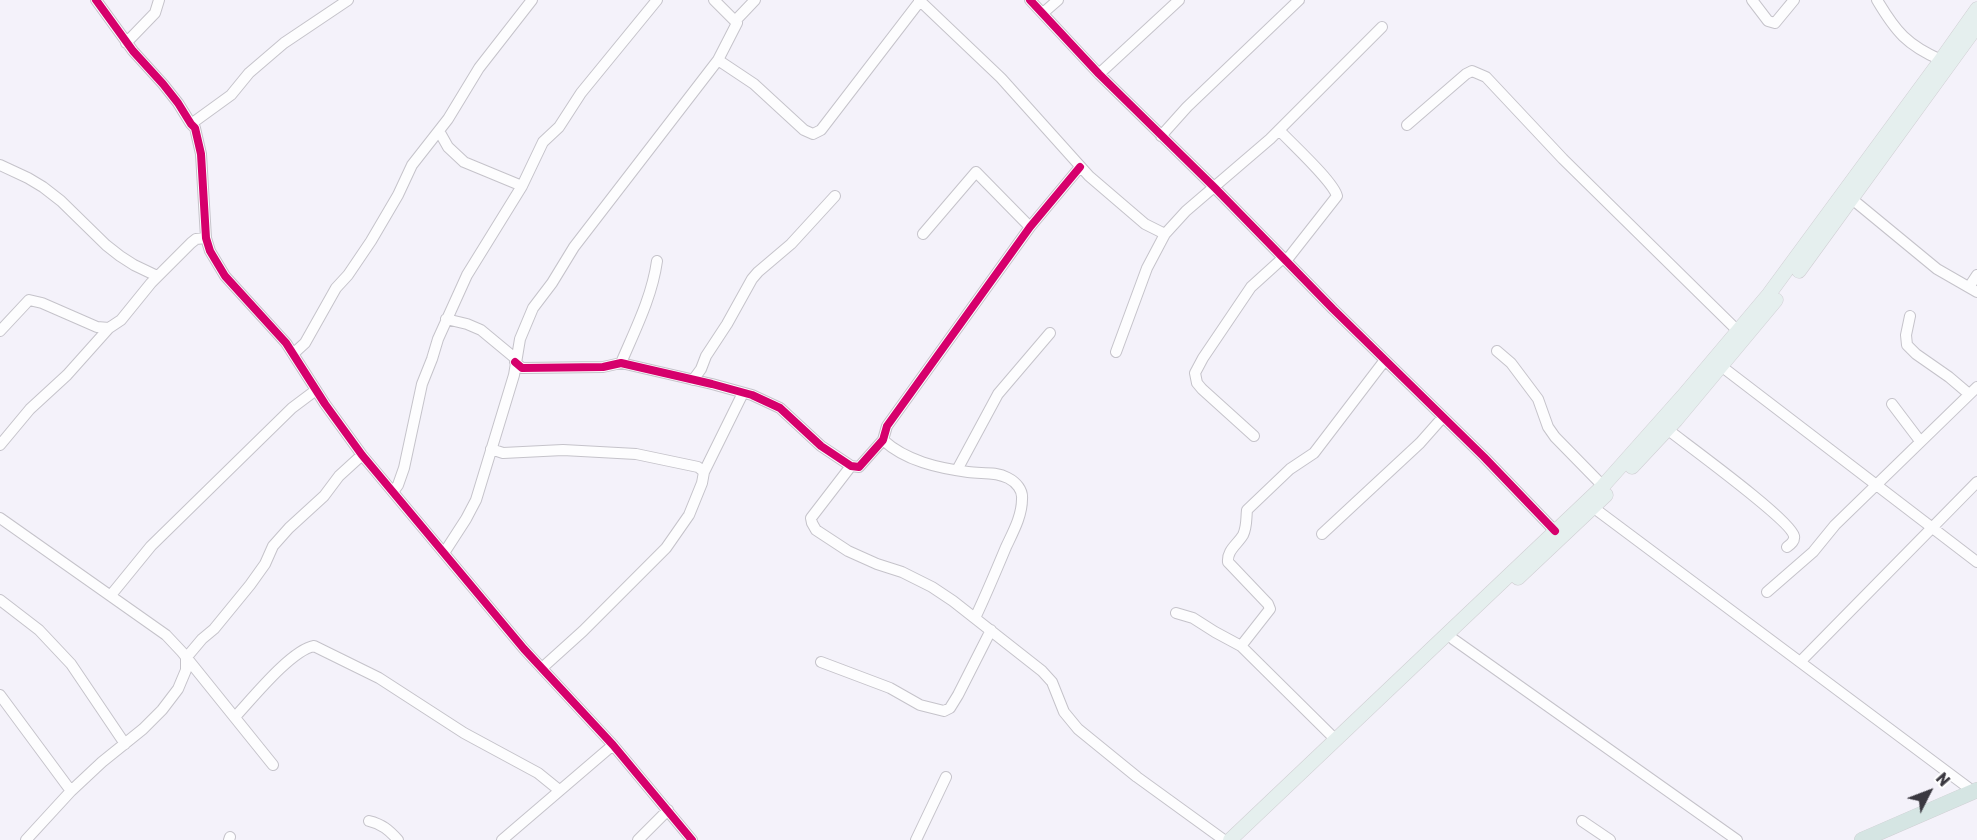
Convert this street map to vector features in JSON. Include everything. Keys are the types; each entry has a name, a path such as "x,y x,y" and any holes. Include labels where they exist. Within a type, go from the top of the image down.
{"highway":[{"path":"1862,840 1976,791"}],"main road":[{"path":"1242,840 1667,429 1721,366 1769,294 1977,9"},
{"path":"1230,840 1336,740 1446,642 1555,531 1590,505 1603,486 1742,334 1769,309 1977,26"}],"street":[{"path":"96,0 126,43 163,84 195,128 201,154 206,238 213,257 225,276 278,334 362,455 524,649 613,745 692,840"},
{"path":"126,43 155,14 159,0"},
{"path":"190,124 231,95 249,73 284,43 348,0"},
{"path":"292,354 304,343 336,288 348,275 377,231 412,165 439,131 479,68 532,0"},
{"path":"393,492 398,485 408,454 422,384 446,319 475,261 522,186 543,142 559,127 581,93 657,0"},
{"path":"714,0 736,20"},
{"path":"444,553 472,510 514,375 520,339 532,308 552,284 574,247 718,60 734,30 736,20 755,0"},
{"path":"718,60 754,84 804,130 813,134 821,130 920,0 1001,78 1080,167 1145,224 1165,234"},
{"path":"1030,0 1099,74 1555,531"},
{"path":"1043,13 1058,0"},
{"path":"1099,74 1179,0"},
{"path":"1161,136 1187,107 1299,0"},
{"path":"1752,0 1768,21 1774,23 1794,0"},
{"path":"1877,0 1887,19 1909,44 1941,60"},
{"path":"1116,352 1147,268 1165,234 1186,211 1279,130 1382,27"},
{"path":"1407,125 1466,74 1472,71 1486,77 1563,159 1742,334"},
{"path":"1254,436 1202,389 1197,383 1195,372 1251,287 1285,260 1337,196 1335,190 1279,130"},
{"path":"439,131 451,151 464,162 522,186"},
{"path":"0,165 43,187 120,256 134,266 157,276"},
{"path":"446,319 481,330 522,368 603,367 621,363 759,398 780,408 821,446 851,466 859,467 884,440 887,426 1030,227 1080,167"},
{"path":"923,234 976,172 1030,227"},
{"path":"698,381 706,356 752,279 790,244 836,196"},
{"path":"1852,199 1914,252 1973,290 1977,275"},
{"path":"0,445 30,409 67,375 110,328 122,320 157,276 196,239 206,238"},
{"path":"621,363 647,302 654,281 657,261"},
{"path":"0,331 29,300 97,327 110,328"},
{"path":"1767,592 1813,552 1835,525 1973,391 1916,354 1907,345 1906,335 1910,316"},
{"path":"957,470 998,394 1050,333"},
{"path":"1497,351 1511,363 1538,399 1548,427 1555,437 1603,486"},
{"path":"1241,646 1270,609 1228,562 1229,553 1243,535 1247,510 1290,469 1314,453 1385,360"},
{"path":"1721,366 1977,562"},
{"path":"111,595 151,546 292,408 316,390"},
{"path":"542,668 584,631 666,548 689,515 704,472 743,393"},
{"path":"1892,404 1920,441"},
{"path":"1322,534 1411,451 1443,417"},
{"path":"1667,429 1737,482 1778,517 1794,537 1787,547"},
{"path":"884,440 906,457 957,470 1005,476 1014,482 1022,493 1023,500 1017,522 975,618"},
{"path":"491,449 503,453 564,450 636,454 698,468 704,472"},
{"path":"26,840 71,791 102,762 144,729 174,695 186,670 186,658 214,629 250,585 266,564 273,546 362,455"},
{"path":"851,466 812,518 813,526 848,551 902,572 932,587 991,630 1030,660 1052,682 1062,709 1078,729 1137,777 1224,840"},
{"path":"1800,662 1977,482"},
{"path":"1590,505 1976,791"},
{"path":"0,518 166,635 273,765"},
{"path":"0,600 39,630 71,664 124,744"},
{"path":"1176,613 1193,618 1215,633 1241,646 1336,740"},
{"path":"821,662 890,688 920,705 944,711 950,708 958,695 991,630"},
{"path":"1446,642 1737,840"},
{"path":"235,717 275,674 301,653 314,646 379,678 464,733 538,773 559,790"},
{"path":"0,695 71,791"},
{"path":"502,840 613,745"},
{"path":"916,840 946,777"},
{"path":"638,840 668,810"},
{"path":"1582,820 1610,840"},
{"path":"369,821 388,829 399,840"}],"cycle path":[{"path":"96,0 133,51 163,84 195,128 201,154 206,238 210,251 225,276 286,343 325,404 362,455 524,649 613,745 692,840"},
{"path":"1030,0 1099,74 1484,457 1555,531"},
{"path":"515,362 522,368 603,367 621,363 752,395 780,408 821,446 851,466 859,467 883,440 887,426 1030,227 1080,167"}]}
